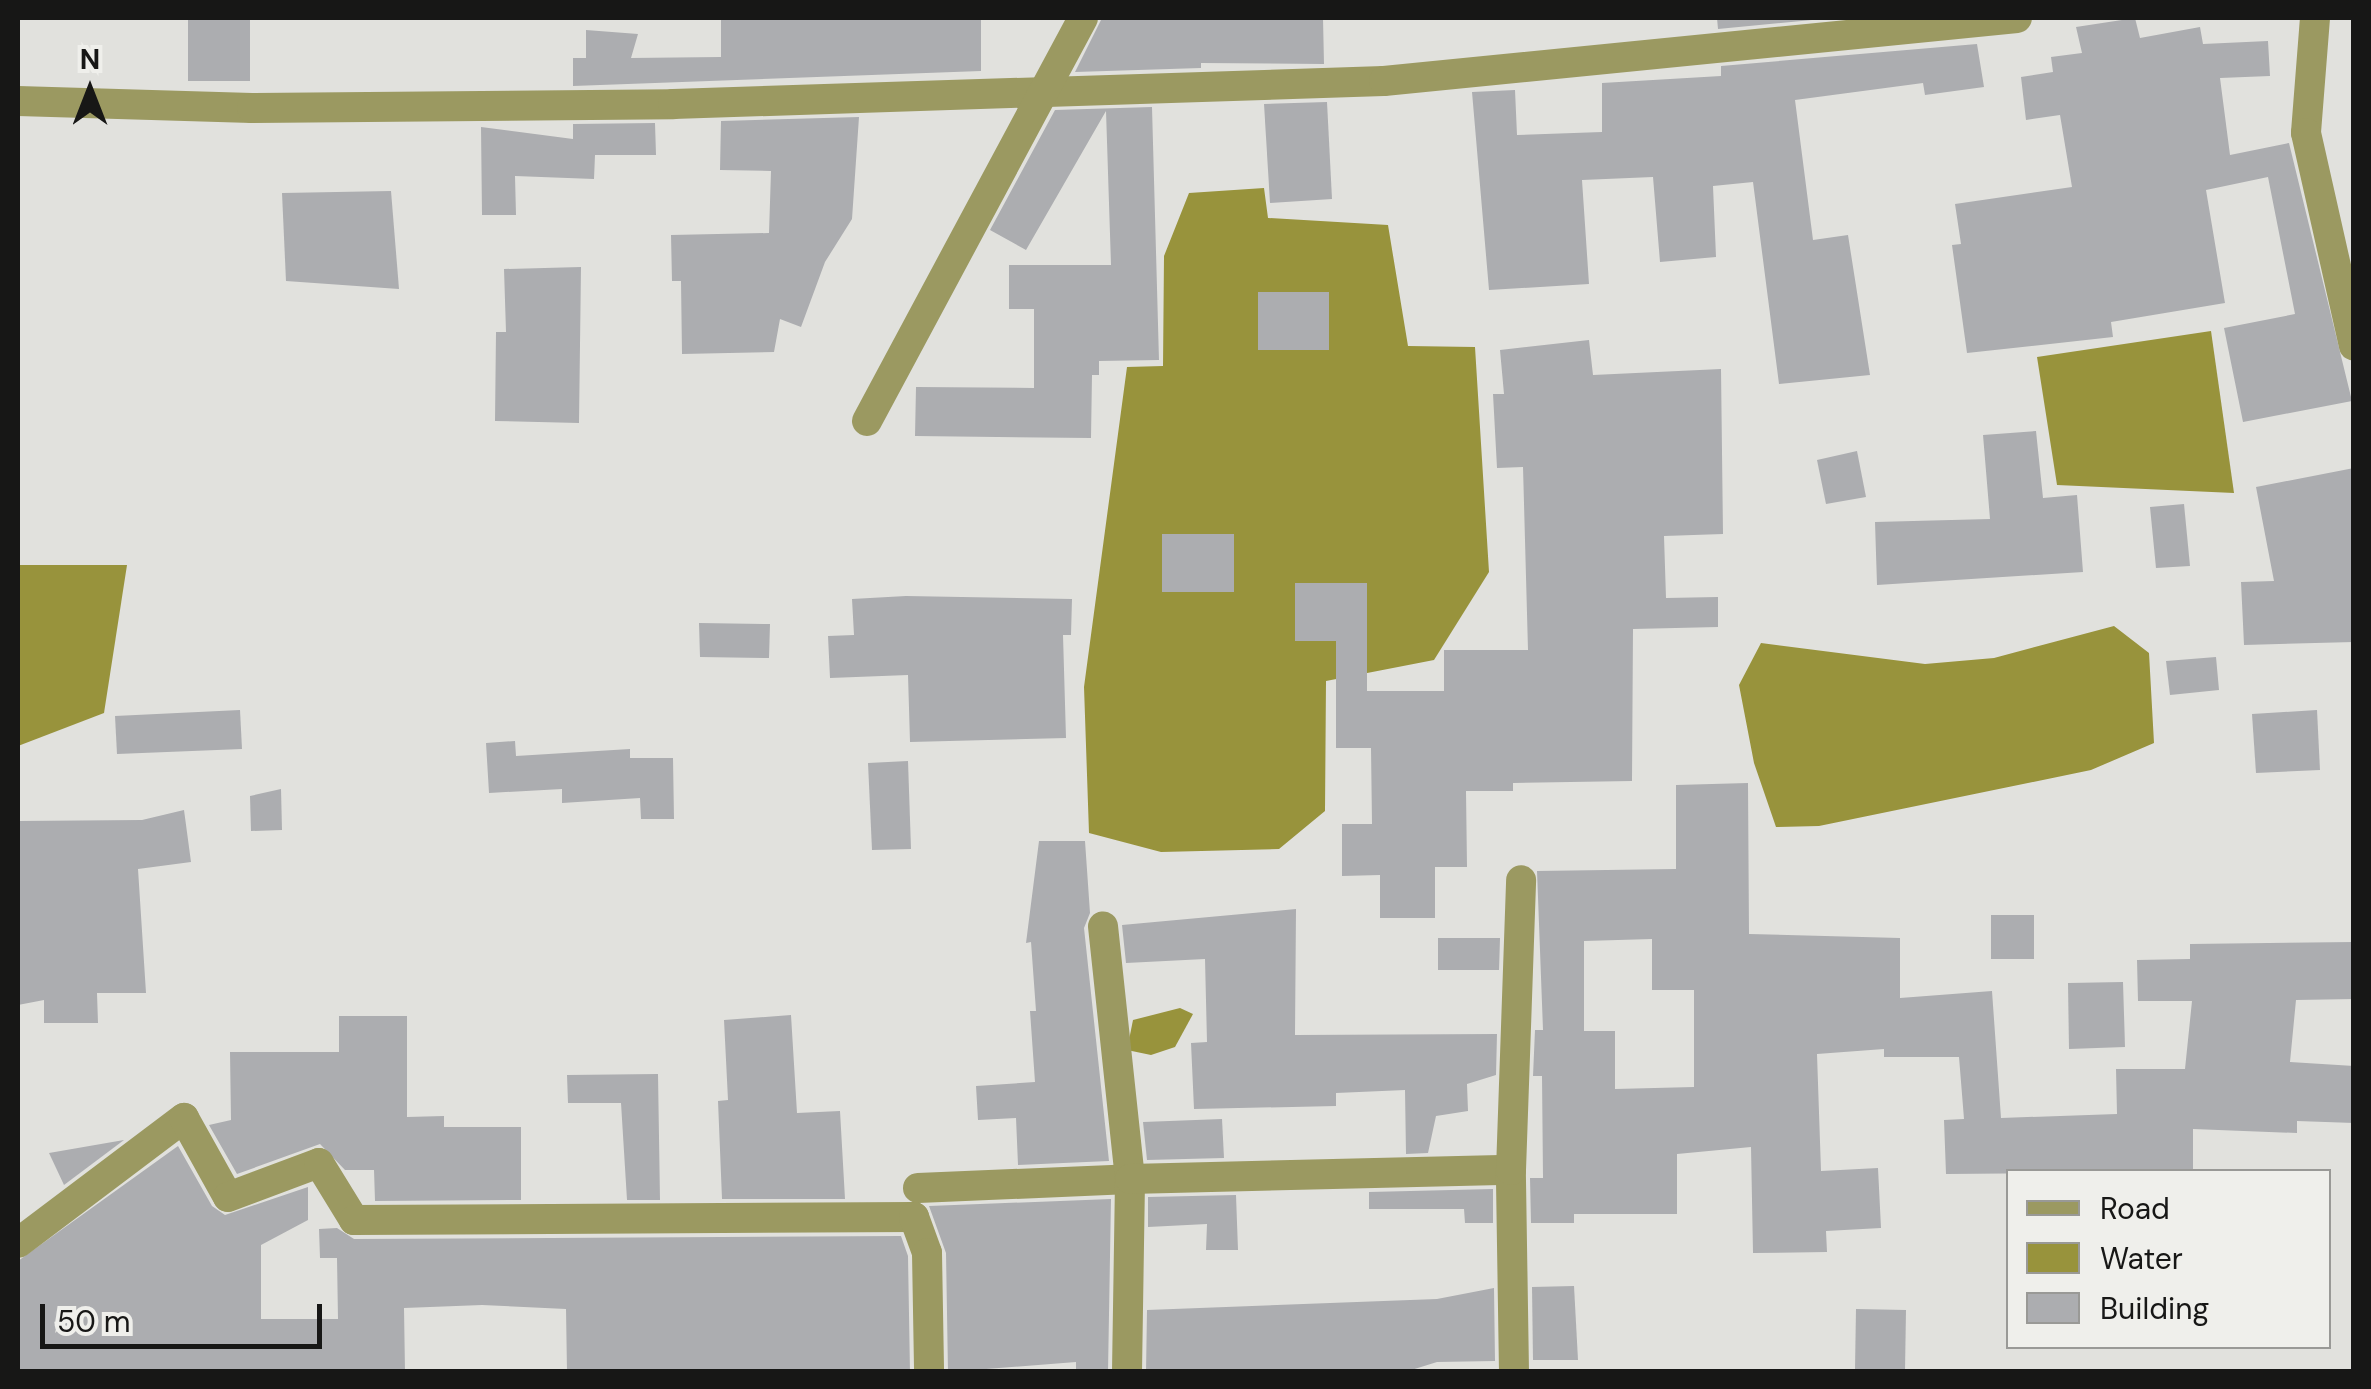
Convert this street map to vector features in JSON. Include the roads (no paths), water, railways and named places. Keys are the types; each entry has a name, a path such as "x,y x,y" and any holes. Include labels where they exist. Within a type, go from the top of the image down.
{"street":[{"path":"867,421 1047,94 1083,18"},
{"path":"18,101 252,108 1047,94 1384,81 2016,18"},
{"path":"2315,18 2306,133 2354,346"},
{"path":"1514,1372 1511,1170 1520,880"},
{"path":"1103,926 1130,1179 1127,1372"},
{"path":"18,1242 184,1118 228,1197 319,1163 354,1220 914,1217 927,1254 928,1372"},
{"path":"918,1188 992,1190 1130,1179 1511,1170"}],"water":[{"path":"1264,188 1268,218 1388,225 1408,346 1475,347 1489,572 1434,660 1326,681 1325,811 1279,849 1161,852 1089,833 1084,687 1127,367 1163,366 1164,256 1189,193"},
{"path":"2211,331 2234,493 2057,485 2037,357"},
{"path":"18,565 127,565 104,713 18,746"},
{"path":"2114,626 2149,653 2154,743 2091,770 1819,826 1776,827 1754,763 1739,685 1761,643 1925,664 1994,658"},
{"path":"1180,1008 1193,1014 1175,1047 1151,1055 1127,1050 1133,1020"}]}
